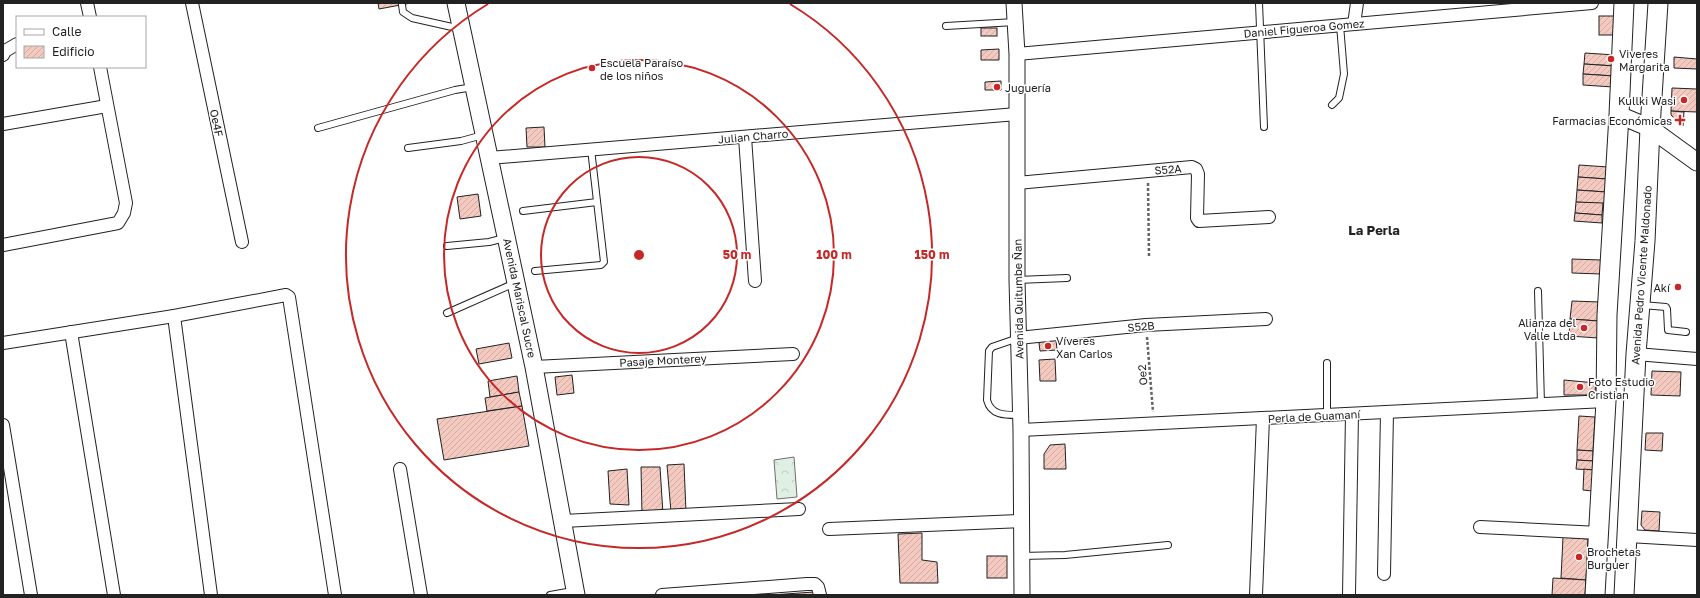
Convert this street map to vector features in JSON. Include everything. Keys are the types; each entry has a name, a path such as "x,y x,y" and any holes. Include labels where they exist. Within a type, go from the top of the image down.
{"main road":[{"name":"Avenida Mariscal Sucre","path":"456,3 534,367 575,593"},
{"path":"1595,595 1606,401 1607,315 1622,116 1624,3"},
{"name":"Avenida Pedro Vicente Maldonado","path":"1624,595 1636,354 1645,241 1647,126 1658,3"},
{"path":"1622,116 1647,126 1697,162"}],"street":[{"path":"87,3 90,16"},
{"name":"Oe4F","path":"192,3 242,242"},
{"name":"Avenida Quitumbe Ñan","path":"1014,3 1017,54 1017,280 1021,430 1022,595"},
{"path":"1354,24 1357,3"},
{"name":"Daniel Figueroa Gomez","path":"1017,54 1592,3"},
{"path":"3,54 5,51 16,45"},
{"path":"3,245 118,223 124,213 126,203 100,68"},
{"path":"3,124 107,106"},
{"name":"Julian Charro","path":"489,158 1017,114"},
{"path":"745,137 755,282"},
{"name":"S52A","path":"1017,183 1192,167 1198,174 1197,218 1199,221 1269,217"},
{"path":"3,343 174,316 284,294 289,297 335,595"},
{"path":"174,316 211,595"},
{"name":"S52B","path":"1018,338 1146,325 1266,319"},
{"path":"71,332 114,595"},
{"name":"Pasaje Monterey","path":"534,367 793,354"},
{"path":"1636,354 1697,359"},
{"name":"Perla de Guamaní","path":"1021,430 1154,425 1263,418 1606,401"},
{"path":"1384,574 1387,412"},
{"path":"1349,595 1352,414"},
{"path":"1256,595 1263,418"},
{"path":"3,425 31,595"},
{"path":"400,469 421,595"},
{"path":"563,521 799,509"},
{"path":"829,529 1021,521"},
{"path":"1480,527 1599,533"},
{"path":"1628,536 1697,540"},
{"path":"662,595 815,584 818,587 820,595"}],"lane":[{"path":"1259,3 1264,127"},
{"path":"1640,204 1647,126 1651,3"},
{"path":"402,5 404,12 412,18 462,29"},
{"path":"946,26 1015,22"},
{"path":"1332,105 1339,98 1344,74 1340,25"},
{"path":"1620,221 1622,116 1630,26"},
{"path":"318,128 455,90 473,87"},
{"path":"408,148 461,141 484,135"},
{"path":"535,271 601,266 604,262 590,149"},
{"path":"523,211 597,202"},
{"path":"447,246 489,242 507,237"},
{"path":"1617,595 1636,260"},
{"path":"1017,280 1067,278"},
{"path":"447,313 515,283"},
{"path":"1538,291 1541,404"},
{"path":"1640,305 1666,307 1668,330 1686,332"},
{"path":"1018,338 992,347 989,351 987,400 989,406 995,412 1004,415 1020,415"},
{"path":"1327,363 1327,415"},
{"path":"1609,476 1614,364"},
{"path":"1021,556 1065,555 1168,545"},
{"path":"550,595 575,593"}],"path":[{"path":"1148,170 1149,256"},
{"name":"Oe2","path":"1146,325 1154,425"}],"green space":[{"path":"794,457 797,497 777,499 774,460"}],"building":[{"path":"378,3 411,3 379,9"},
{"path":"1599,16 1615,16 1615,35 1599,35"},
{"path":"981,28 997,28 997,36 981,36"},
{"path":"999,49 999,60 981,60 981,50"},
{"path":"1585,53 1615,55 1615,66 1584,64"},
{"path":"1674,57 1697,59 1697,69 1674,68"},
{"path":"1584,64 1615,66 1614,76 1583,74"},
{"path":"1583,74 1614,76 1613,87 1583,85"},
{"path":"1001,81 1001,90 985,90 985,82"},
{"name":"Kullki Wasi","path":"1672,88 1697,89 1697,112 1671,111"},
{"name":"Farmacias Económicas","path":"1671,111 1684,112 1683,126 1671,115"},
{"path":"544,127 545,147 527,147 526,128"},
{"path":"1579,165 1608,167 1607,179 1578,177"},
{"path":"1578,177 1607,179 1606,192 1577,190"},
{"path":"1577,190 1606,192 1605,204 1576,202"},
{"path":"478,194 481,216 460,219 457,197"},
{"path":"1576,202 1603,203 1602,215 1575,213"},
{"path":"1575,213 1602,215 1602,223 1574,221"},
{"path":"1572,259 1601,260 1601,274 1572,273"},
{"path":"1572,301 1600,302 1599,321 1570,319"},
{"name":"Alianza del Valle Ltda","path":"1570,319 1599,321 1598,338 1569,336"},
{"name":"Víveres Xan Carlos","path":"1056,339 1057,350 1040,351 1039,343 1044,340"},
{"path":"509,343 512,358 479,364 476,349"},
{"path":"1055,359 1056,381 1040,381 1039,360"},
{"path":"1652,371 1681,372 1680,396 1651,395"},
{"path":"572,375 574,393 557,395 555,377"},
{"path":"517,376 519,392 490,397 488,381"},
{"name":"Foto Estudio Cristian","path":"1564,380 1596,383 1595,391 1591,395 1564,395"},
{"path":"519,392 522,406 487,411 485,398"},
{"path":"522,406 529,446 444,460 437,419"},
{"path":"1579,416 1595,417 1593,451 1577,450"},
{"path":"1646,433 1663,433 1662,451 1645,450"},
{"path":"1065,444 1066,469 1044,469 1044,454 1050,445"},
{"path":"1577,450 1593,451 1593,461 1577,460"},
{"path":"1577,460 1593,461 1593,470 1576,469"},
{"path":"684,464 686,512 671,512 667,465"},
{"path":"641,467 660,467 663,514 642,514"},
{"path":"627,469 629,505 610,504 608,471"},
{"path":"1584,469 1593,470 1592,491 1583,490"},
{"path":"1642,511 1660,512 1659,531 1645,530 1641,525"},
{"path":"922,533 922,560 937,562 938,583 900,583 898,534"},
{"path":"1563,537 1588,539 1586,580 1561,578"},
{"path":"987,556 1007,556 1007,578 987,578"},
{"path":"1553,578 1586,580 1585,595 1552,595"},
{"path":"814,592 814,595 771,595"}],"place":[{"name":"Viveres Margarita","path":"1611,59"},
{"name":"Escuela Paraíso de los niños","path":"592,68"},
{"name":"Juguería","path":"997,87"},
{"name":"Kullki Wasi","path":"1684,100"},
{"name":"Farmacias Económicas","path":"1680,120"},
{"name":"Akí","path":"1678,287"},
{"name":"Alianza del Valle Ltda","path":"1584,328"},
{"name":"Víveres Xan Carlos","path":"1048,346"},
{"name":"Foto Estudio Cristian","path":"1580,387"},
{"name":"Brochetas Burguer","path":"1579,557"}],"district":[{"name":"La Perla","path":"1374,230"}]}
